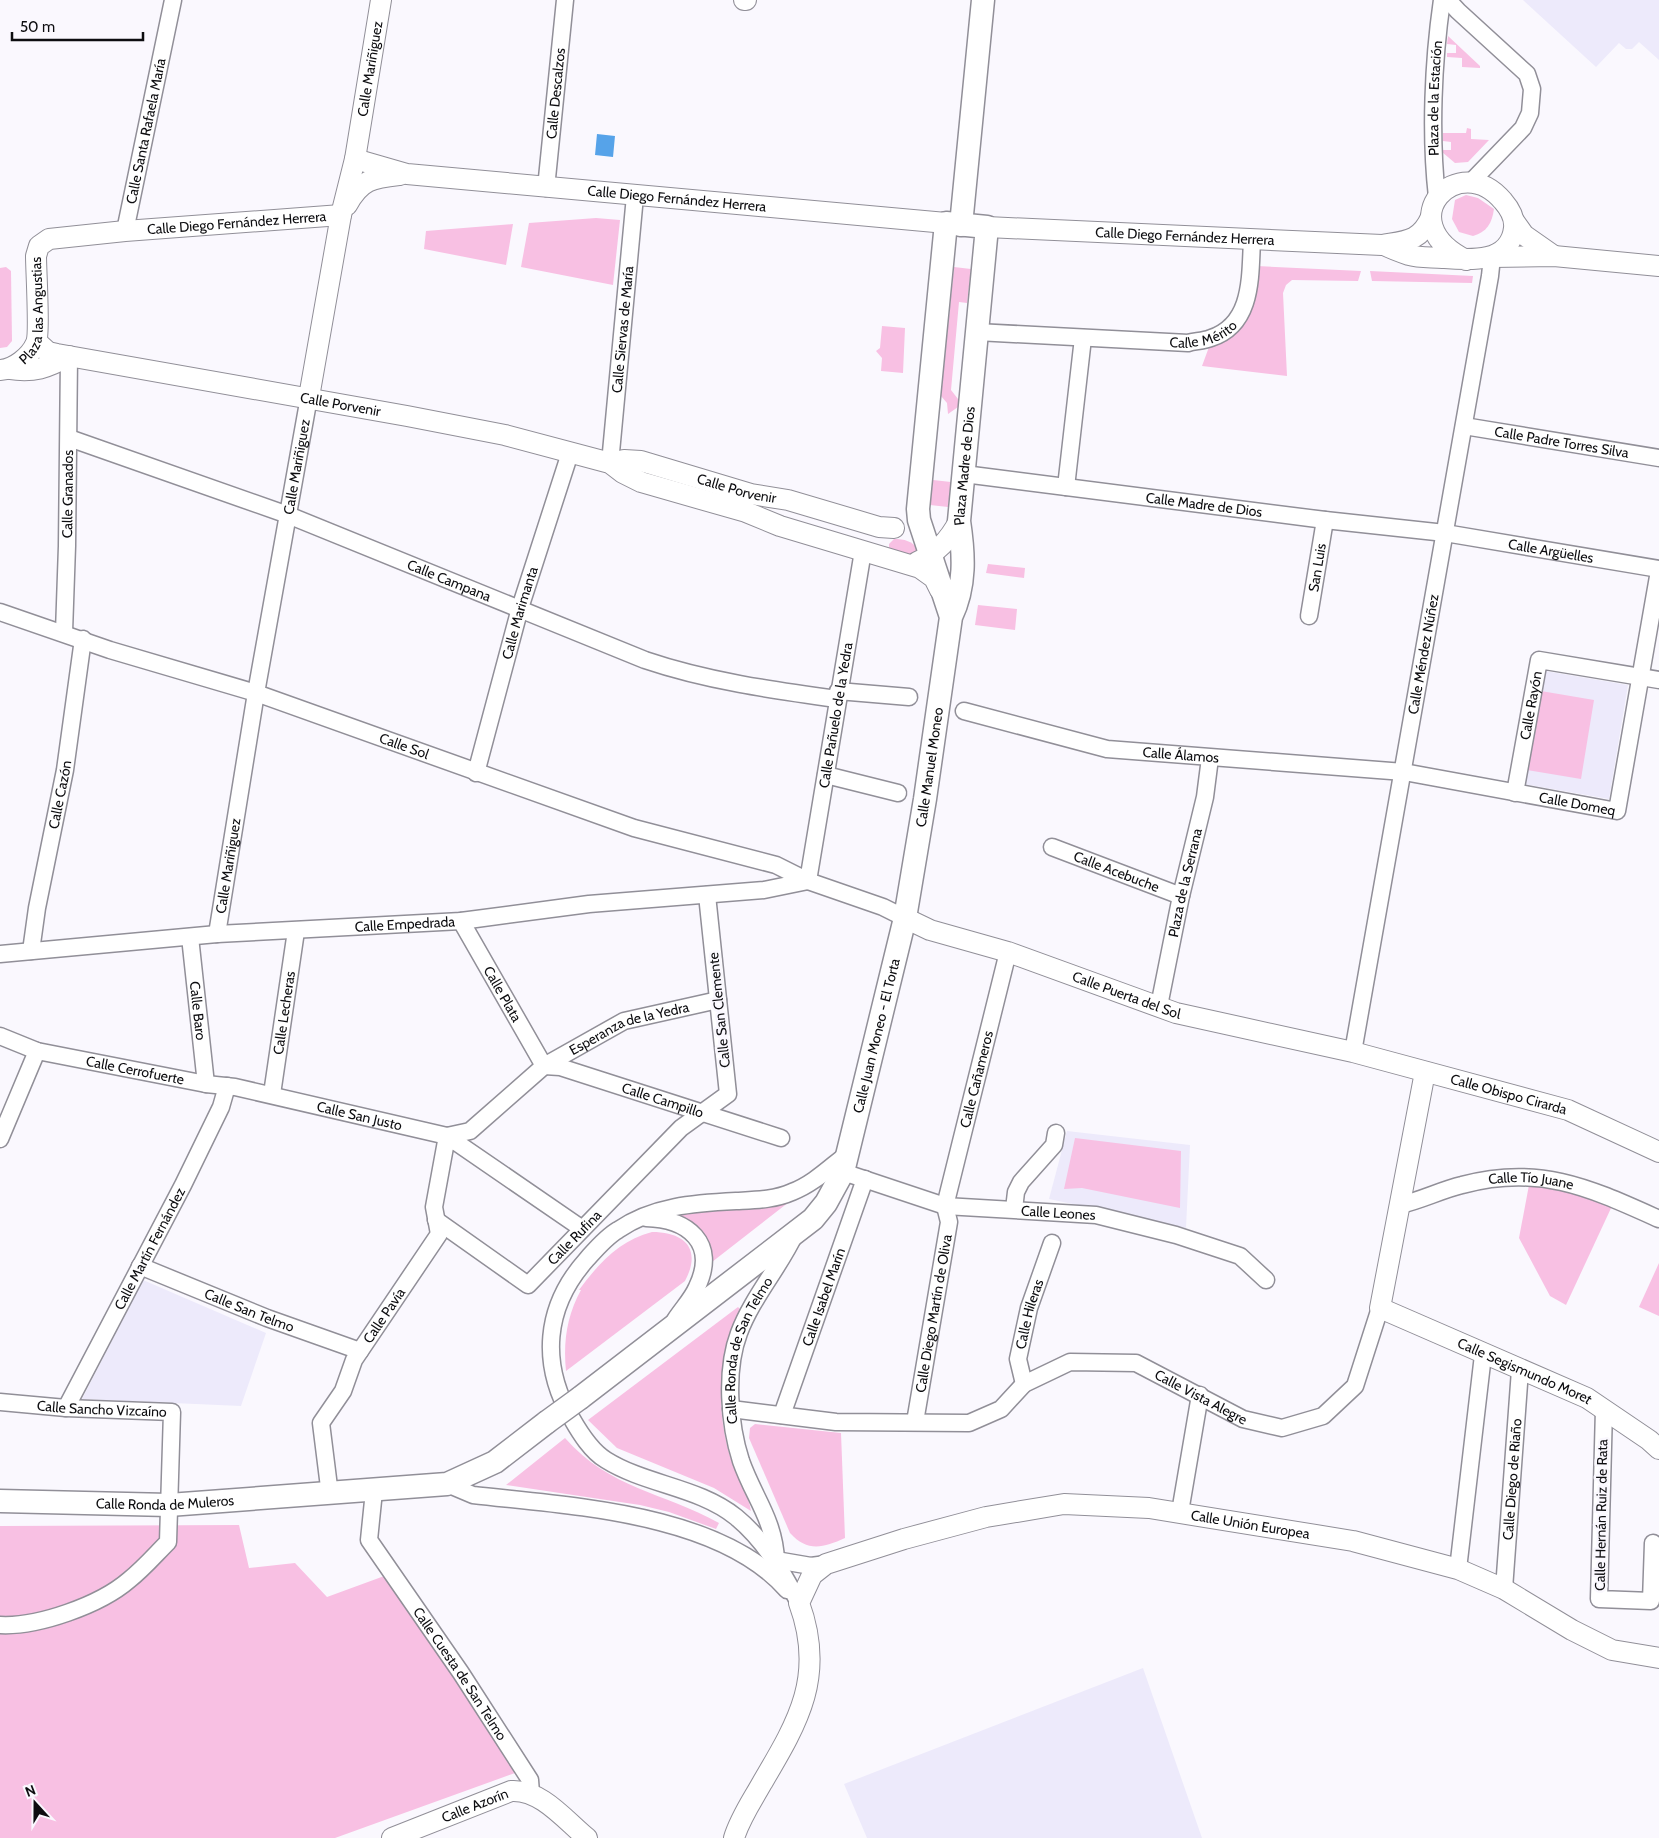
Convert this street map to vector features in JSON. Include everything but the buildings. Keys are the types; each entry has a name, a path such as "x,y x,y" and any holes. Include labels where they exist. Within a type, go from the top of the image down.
{"main road":[{"path":"959,521 963,546 963,578 958,602 948,607 918,515 983,0"},
{"path":"954,224 987,227"},
{"name":"Plaza Madre de Dios","path":"918,515 932,530 946,531 959,521 987,227"},
{"name":"Calle Manuel Moneo","path":"905,918 925,799 948,607"},
{"name":"Calle Juan Moneo - El Torta","path":"844,1163 905,918"},
{"name":"Calle Ronda de San Telmo","path":"330,1495 447,1484 495,1462 813,1219 826,1203 844,1163"},
{"name":"Calle Ronda de Muleros","path":"0,1501 169,1505 330,1495"}],"street":[{"name":"Calle Santa Rafaela María","path":"125,231 173,0"},
{"name":"Calle Mariñiguez","path":"217,934 256,693 341,215 355,159 381,0"},
{"name":"Calle Descalzos","path":"546,188 565,0"},
{"name":"Plaza de la Estación","path":"1437,196 1432,155 1439,23 1442,0"},
{"path":"1448,0 1458,12 1527,74 1532,89 1530,113 1523,128 1470,183"},
{"name":"Calle Diego Fernández Herrera","path":"355,159 407,174 954,224"},
{"name":"Calle Diego Fernández Herrera","path":"49,239 125,231 341,215 354,191 364,183 376,177 407,174"},
{"path":"1554,256 1524,234 1514,221 1509,207 1499,196 1486,187 1470,183 1457,183 1446,188 1437,196 1431,217 1435,232 1441,243 1466,260 1492,257 1554,256 1659,266"},
{"name":"Calle Siervas de María","path":"610,463 635,196"},
{"name":"Calle Diego Fernández Herrera","path":"987,227 1382,245 1415,238 1423,232 1431,217"},
{"path":"1492,257 1509,243 1513,234 1514,221"},
{"name":"Plaza las Angustias","path":"5,370 21,361 37,342 36,256 39,246 49,239"},
{"name":"Calle Mérito","path":"977,332 1188,343 1212,338 1231,326 1244,311 1249,290 1252,240"},
{"name":"Calle Diego Fernández Herrera","path":"1382,245 1410,256 1466,260"},
{"name":"Calle Méndez Núñez","path":"1354,1052 1492,257"},
{"path":"1066,487 1082,338"},
{"name":"Calle Porvenir","path":"37,342 48,352 309,397 505,435 610,463 623,473 641,482 746,512 780,526 920,568 934,578 948,607"},
{"path":"5,370 22,371 46,368 68,356"},
{"name":"Calle Granados","path":"64,632 69,438 68,356"},
{"name":"Calle Padre Torres Silva","path":"1464,426 1659,458"},
{"name":"Calle Campana","path":"69,438 288,515 675,671 763,688 837,695"},
{"name":"Calle Marimanta","path":"476,773 520,608 570,453"},
{"name":"Calle Porvenir","path":"610,463 624,460 641,461 751,494 788,500 879,527 894,528"},
{"name":"Calle Madre de Dios","path":"964,474 1325,520 1445,533"},
{"path":"859,550 918,515"},
{"name":"San Luis","path":"1309,616 1325,520"},
{"path":"907,564 931,555 950,538 959,521"},
{"path":"859,550 866,532 863,522"},
{"name":"Calle Argüelles","path":"1445,533 1659,570"},
{"name":"Calle Pañuelo de la Yedra","path":"808,881 826,775 859,550"},
{"path":"1659,570 1640,677 1659,680"},
{"name":"Calle Sol","path":"0,612 64,632 110,650 256,693 634,828 766,863 808,881 883,907 905,918"},
{"name":"Calle Cazón","path":"31,951 37,908 65,770 83,639"},
{"name":"Calle Rayón","path":"1515,793 1539,660 1640,677"},
{"name":"Calle Domeq","path":"1404,772 1617,811 1640,677"},
{"path":"837,695 909,697"},
{"name":"Calle Álamos","path":"964,711 1107,748 1210,758 1404,772"},
{"name":"Plaza de la Serrana","path":"1159,1006 1181,896 1205,798 1210,758"},
{"path":"826,775 898,793"},
{"name":"Calle Acebuche","path":"1052,847 1181,896"},
{"path":"762,890 766,863"},
{"name":"Calle Empedrada","path":"0,954 217,934 461,921 589,904 762,890 808,881"},
{"name":"Calle San Clemente","path":"702,1112 728,1094 707,895"},
{"name":"Calle Puerta del Sol","path":"905,918 930,930 1008,952 1176,1013 1354,1052"},
{"name":"Calle Plata","path":"461,921 544,1066"},
{"name":"Calle Lecheras","path":"272,1094 296,931"},
{"name":"Calle Baro","path":"190,936 206,1084"},
{"name":"Calle Cañameros","path":"945,1206 1008,952"},
{"name":"Esperanza de la Yedra","path":"544,1066 624,1021 718,1000"},
{"name":"Calle Cerrofuerte","path":"0,1036 38,1051 206,1084 272,1094"},
{"path":"0,1139 38,1051"},
{"name":"Calle Obispo Cirarda","path":"1354,1052 1568,1110 1659,1152"},
{"name":"Calle Campillo","path":"544,1066 560,1067 781,1138"},
{"name":"Calle San Justo","path":"447,1136 470,1131 544,1066"},
{"name":"Calle Vista Alegre","path":"731,1409 836,1422 969,1423 1001,1409 1024,1384 1070,1362 1136,1363 1243,1419 1282,1428 1323,1416 1355,1386 1380,1308 1425,1072"},
{"name":"Calle Martín Fernández","path":"66,1408 222,1108 227,1086"},
{"name":"Calle San Justo","path":"272,1094 447,1136 581,1228"},
{"name":"Calle Rufina","path":"436,1220 528,1285 581,1228 681,1128 702,1112"},
{"path":"1014,1209 1019,1187 1038,1161 1054,1145 1056,1134"},
{"name":"Calle Pavía","path":"330,1495 321,1423 343,1391 354,1360 438,1234 434,1208 447,1136"},
{"name":"Calle Leones","path":"844,1163 865,1179 945,1206 1096,1215 1176,1234 1240,1256 1266,1280"},
{"name":"Calle Ronda de San Telmo","path":"734,1838 748,1808 790,1735 803,1705 810,1677 810,1647 806,1622 799,1603 776,1560 735,1516 711,1502 635,1475 604,1459 581,1434 562,1401 554,1381 550,1353 558,1306 567,1285 598,1247 616,1230 638,1218 669,1207 771,1199 792,1193 844,1163"},
{"name":"Calle Tío Juane","path":"1400,1205 1462,1185 1512,1177 1545,1178 1576,1184 1659,1219"},
{"name":"Calle Isabel Marín","path":"782,1415 865,1179"},
{"name":"Calle Diego Martín de Oliva","path":"915,1422 949,1222 945,1206"},
{"name":"Calle Ronda de San Telmo","path":"638,1218 672,1220 688,1228 697,1240 703,1253 703,1267 697,1288 670,1328"},
{"name":"Calle Ronda de San Telmo","path":"776,1560 775,1540 771,1525 742,1462 733,1431 731,1409 732,1365 739,1334 796,1232"},
{"name":"Calle Hileras","path":"1024,1384 1018,1360 1030,1308 1052,1243"},
{"name":"Calle San Telmo","path":"140,1266 267,1318 300,1328 360,1351"},
{"name":"Calle Segismundo Moret","path":"1380,1308 1483,1355 1587,1398 1650,1440 1659,1450"},
{"path":"1458,1569 1483,1355"},
{"name":"Calle Diego de Riaño","path":"1504,1589 1520,1370"},
{"path":"1180,1512 1200,1395"},
{"name":"Calle Sancho Vizcaíno","path":"0,1402 66,1408 172,1412 169,1505"},
{"name":"Calle Hernán Ruiz de Rata","path":"1604,1409 1599,1599 1651,1601 1653,1543"},
{"path":"447,1484 473,1495 651,1519 694,1533 744,1556 784,1585 799,1603"},
{"name":"Calle Cuesta de San Telmo","path":"374,1491 369,1540 462,1673 530,1780 531,1793"},
{"name":"Calle Unión Europea","path":"776,1560 811,1566 826,1564 904,1539 986,1517 1064,1504 1149,1508 1353,1541 1458,1569 1504,1589 1572,1630 1612,1650 1659,1658"},
{"path":"0,1625 9,1626 52,1617 92,1602 128,1581 168,1542 169,1505"},
{"name":"Calle Unión Europea","path":"799,1603 812,1575 826,1564"},
{"name":"Calle Azorín","path":"392,1838 511,1792 531,1793"},
{"path":"531,1793 540,1798 587,1838"}],"shaded area":[{"path":"1523,0 1659,0 1659,60 1639,42 1632,49 1626,49 1619,43 1596,67"},
{"path":"1448,36 1480,68 1462,67 1462,58 1447,57 1447,53 1456,53 1456,45 1447,44"},
{"path":"1467,128 1471,129 1471,139 1489,140 1468,162 1455,163 1442,152 1443,150 1451,150 1451,142 1443,141 1443,133 1466,133"},
{"path":"1466,195 1478,198 1494,209 1488,226 1482,232 1473,236 1459,232 1452,219 1455,200"},
{"path":"596,218 620,220 613,285 521,267 529,223"},
{"path":"513,224 506,265 424,249 426,231"},
{"path":"1257,266 1361,271 1358,281 1292,280 1286,285 1283,293 1287,376 1202,366 1209,347 1250,313 1254,299"},
{"path":"6,267 11,271 12,341 7,347 0,348 0,268"},
{"path":"954,267 971,269 967,303 959,302 951,390 958,399 958,407 948,414 947,403 941,396"},
{"path":"1370,271 1473,276 1472,283 1372,281"},
{"path":"882,326 905,328 903,373 881,371 882,358 876,351 880,348"},
{"path":"933,480 951,482 948,507 930,505"},
{"path":"894,539 905,540 914,544 918,550 915,556 889,549 889,544"},
{"path":"988,564 1025,568 1024,578 986,573"},
{"path":"978,605 1017,609 1015,630 975,625"},
{"path":"1545,671 1628,685 1609,799 1524,784"},
{"path":"1541,691 1594,700 1581,779 1527,770"},
{"path":"1067,1131 1190,1145 1186,1228 1049,1199"},
{"path":"1075,1138 1181,1151 1180,1208 1082,1188 1064,1189"},
{"path":"1529,1185 1563,1189 1612,1206 1566,1305 1550,1296 1519,1238"},
{"path":"789,1202 712,1262 709,1246 702,1232 691,1222 677,1214 770,1206"},
{"path":"652,1232 673,1235 687,1244 691,1251 692,1260 685,1281 566,1371 567,1329 572,1309 581,1290 579,1290 611,1254 630,1241"},
{"path":"1659,1263 1659,1316 1639,1307"},
{"path":"143,1280 266,1333 241,1406 82,1399"},
{"path":"738,1307 740,1309 732,1328 723,1366 721,1406 727,1446 751,1511 714,1488 617,1448 588,1420"},
{"path":"755,1424 841,1433 845,1538 822,1546 809,1546 796,1539 790,1533 749,1438 750,1428"},
{"path":"565,1438 582,1455 600,1468 638,1488 719,1523 716,1529 669,1512 640,1505 506,1485"},
{"path":"239,1525 249,1568 295,1563 327,1597 387,1575 515,1773 335,1838 0,1838 0,1526"},
{"path":"1143,1668 1202,1838 867,1838 844,1784"}],"water":[{"path":"597,134 615,136 613,157 595,155"}]}
